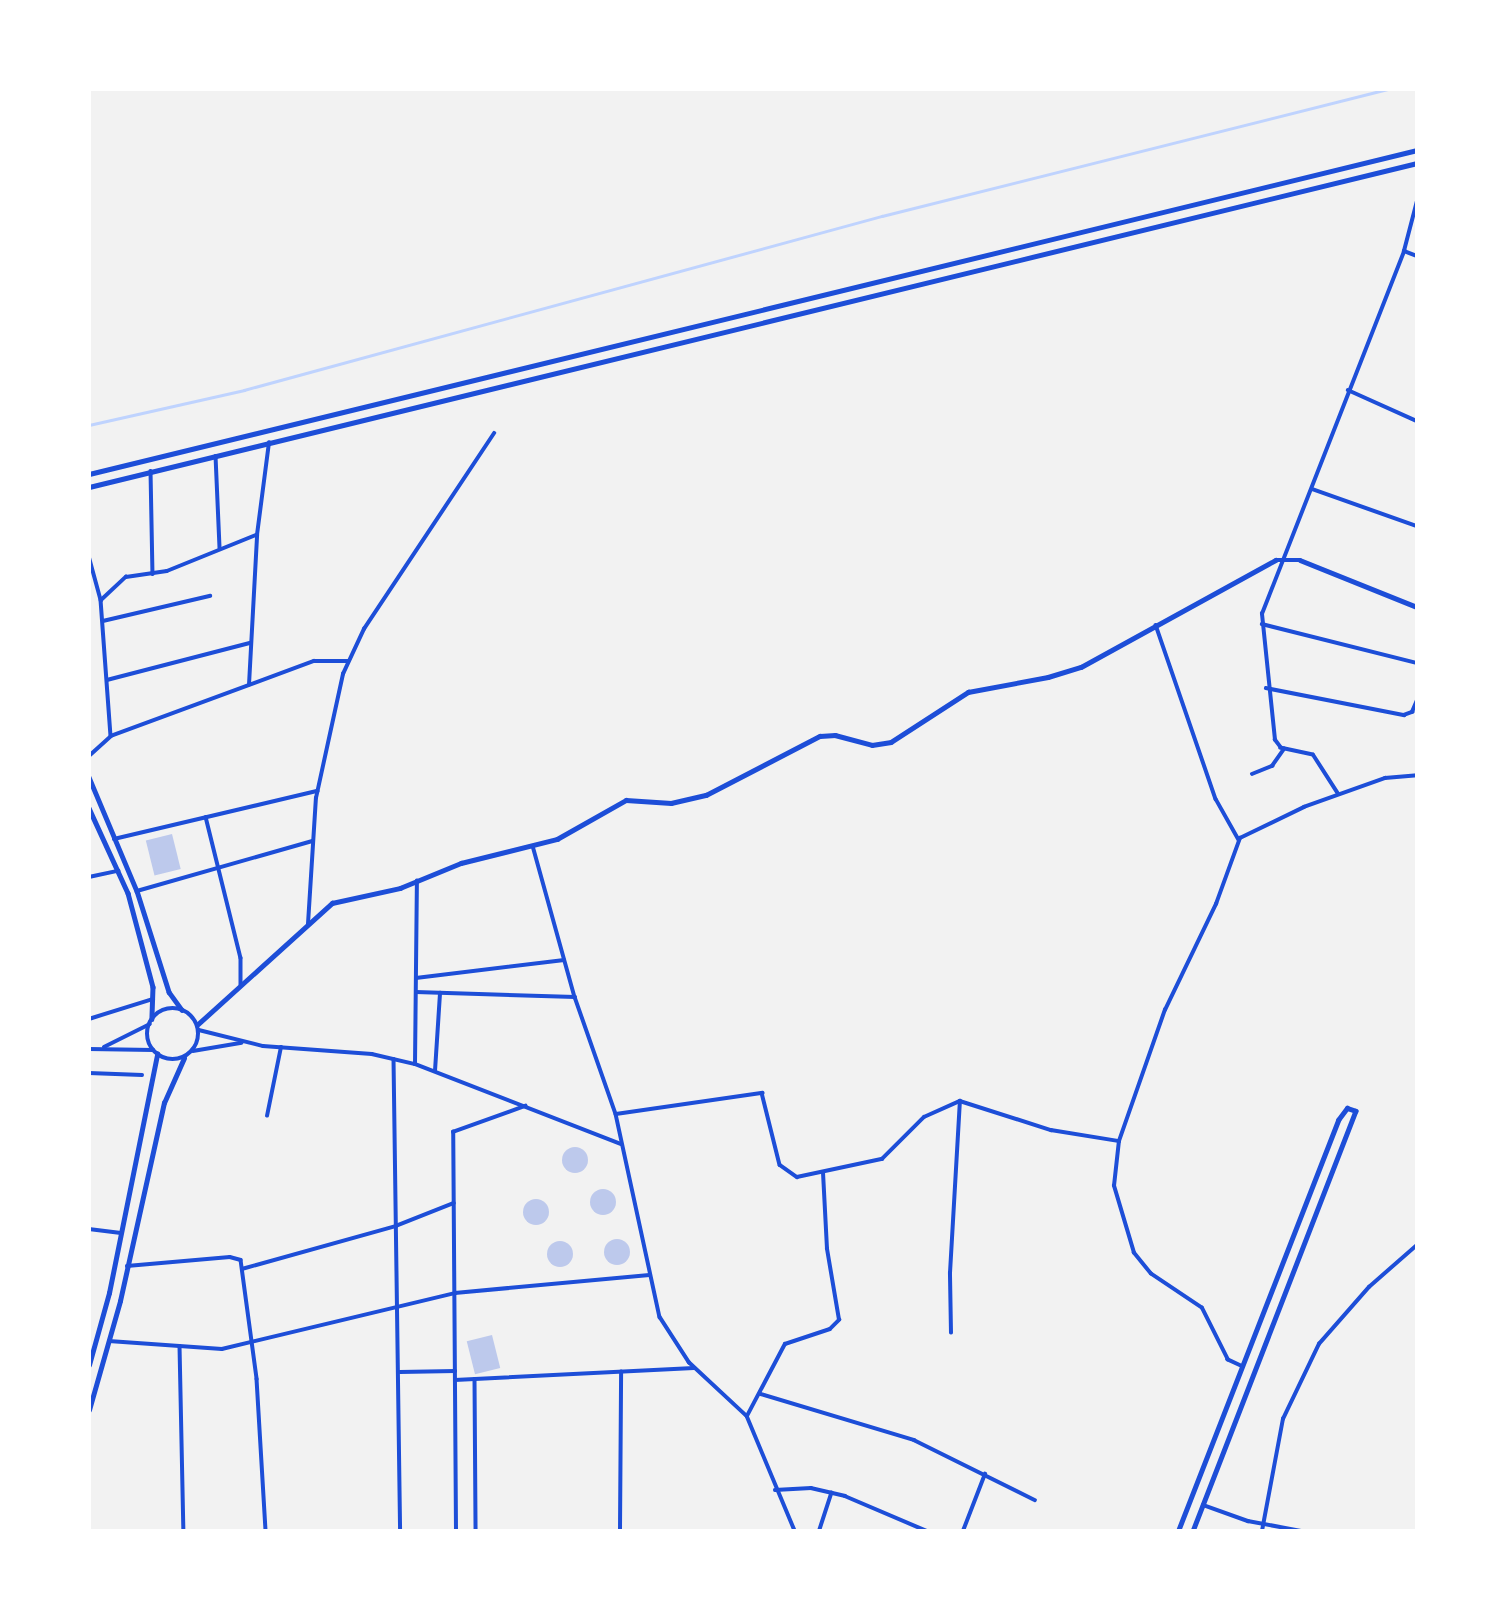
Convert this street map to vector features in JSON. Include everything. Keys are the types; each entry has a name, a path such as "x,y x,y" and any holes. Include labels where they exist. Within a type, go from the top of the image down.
{"main road":[{"path":"89,474 1417,150"},
{"path":"89,487 1417,163"}],"street":[{"path":"1338,795 1313,755 1284,750 1275,740 1266,688 1262,624 1264,603 1312,489 1348,390 1404,251 1417,201"},
{"path":"1404,251 1417,256"},
{"path":"1348,390 1417,421"},
{"path":"308,924 317,791 334,703 348,661 371,618 494,433"},
{"path":"250,685 257,535 269,443"},
{"path":"216,456 220,549"},
{"path":"151,471 153,574"},
{"path":"1312,489 1417,526"},
{"path":"101,600 120,580 153,574 257,535"},
{"path":"89,556 101,600 111,736"},
{"path":"193,1051 198,1028 320,910 339,900 417,881 461,863 533,846 569,834 626,800 671,803 706,795 820,736 872,745 891,742 968,692 1068,672 1282,559 1300,560 1417,607"},
{"path":"103,621 210,597"},
{"path":"1262,624 1417,663"},
{"path":"1156,625 1216,799 1239,840"},
{"path":"107,680 250,643"},
{"path":"89,756 111,736 320,659 348,661"},
{"path":"1266,688 1404,715 1412,712 1417,700"},
{"path":"1252,774 1272,766 1284,750"},
{"path":"1243,1367 1228,1360 1207,1313 1152,1274 1134,1253 1115,1197 1119,1141 1165,1010 1216,904 1239,840 1258,827 1338,795 1385,778 1417,775"},
{"path":"89,777 137,891 161,972 182,1010 198,1028 246,1043 415,1063 621,1144"},
{"path":"114,839 317,791"},
{"path":"89,808 119,871 145,952 153,999 151,1022 155,1052 121,1233 89,1365"},
{"path":"206,817 240,958 241,984"},
{"path":"137,891 312,841"},
{"path":"533,846 575,997 616,1114 649,1275 665,1327 695,1368 747,1416 775,1490 795,1531"},
{"path":"89,877 119,871"},
{"path":"415,1063 417,881"},
{"path":"416,978 564,960"},
{"path":"416,992 575,997"},
{"path":"435,1071 440,993"},
{"path":"89,1019 153,999"},
{"path":"102,1048 151,1022 166,1010 182,1010"},
{"path":"89,1410 127,1266 164,1103 184,1058 193,1051 246,1043"},
{"path":"267,1116 281,1047"},
{"path":"89,1049 155,1052 184,1058"},
{"path":"394,1059 401,1531"},
{"path":"89,1073 142,1075"},
{"path":"616,1114 762,1093 783,1170 797,1177 823,1174 881,1159 924,1117 960,1101 1051,1130 1119,1141"},
{"path":"951,1333 950,1273 960,1101"},
{"path":"456,1531 453,1132 525,1106"},
{"path":"1178,1531 1338,1120 1347,1108 1356,1111 1193,1531"},
{"path":"747,1416 761,1394 785,1344 830,1329 839,1320 827,1249 823,1174"},
{"path":"242,1269 396,1226 454,1203"},
{"path":"89,1229 121,1233"},
{"path":"1262,1531 1283,1419 1319,1344 1369,1287 1417,1245"},
{"path":"127,1266 230,1257 241,1260 249,1339 257,1379 266,1531"},
{"path":"108,1341 222,1349 249,1339 455,1293 649,1275"},
{"path":"180,1346 184,1531"},
{"path":"455,1380 695,1368"},
{"path":"400,1372 456,1371"},
{"path":"621,1372 621,1531"},
{"path":"475,1379 476,1531"},
{"path":"761,1394 914,1440 1035,1500"},
{"path":"963,1531 985,1474"},
{"path":"775,1490 800,1488 831,1492 928,1531"},
{"path":"819,1531 831,1492"},
{"path":"1203,1505 1263,1524 1302,1531"}],"building":[{"path":"172,834 181,869 155,875 146,841"},
{"path":"575,1147 584,1151 588,1160 584,1169 575,1173 566,1169 562,1160 566,1151"},
{"path":"603,1189 612,1193 616,1202 612,1211 603,1215 594,1211 590,1202 594,1193"},
{"path":"536,1199 545,1203 549,1212 545,1221 536,1225 527,1221 523,1212 527,1203"},
{"path":"617,1239 626,1243 630,1252 626,1261 617,1265 608,1261 604,1252 608,1243"},
{"path":"560,1241 569,1245 573,1254 569,1263 560,1267 551,1263 547,1254 551,1245"},
{"path":"492,1335 500,1368 475,1374 467,1341"}],"waterway":[{"path":"89,425 244,390 882,216 1388,89"}]}
